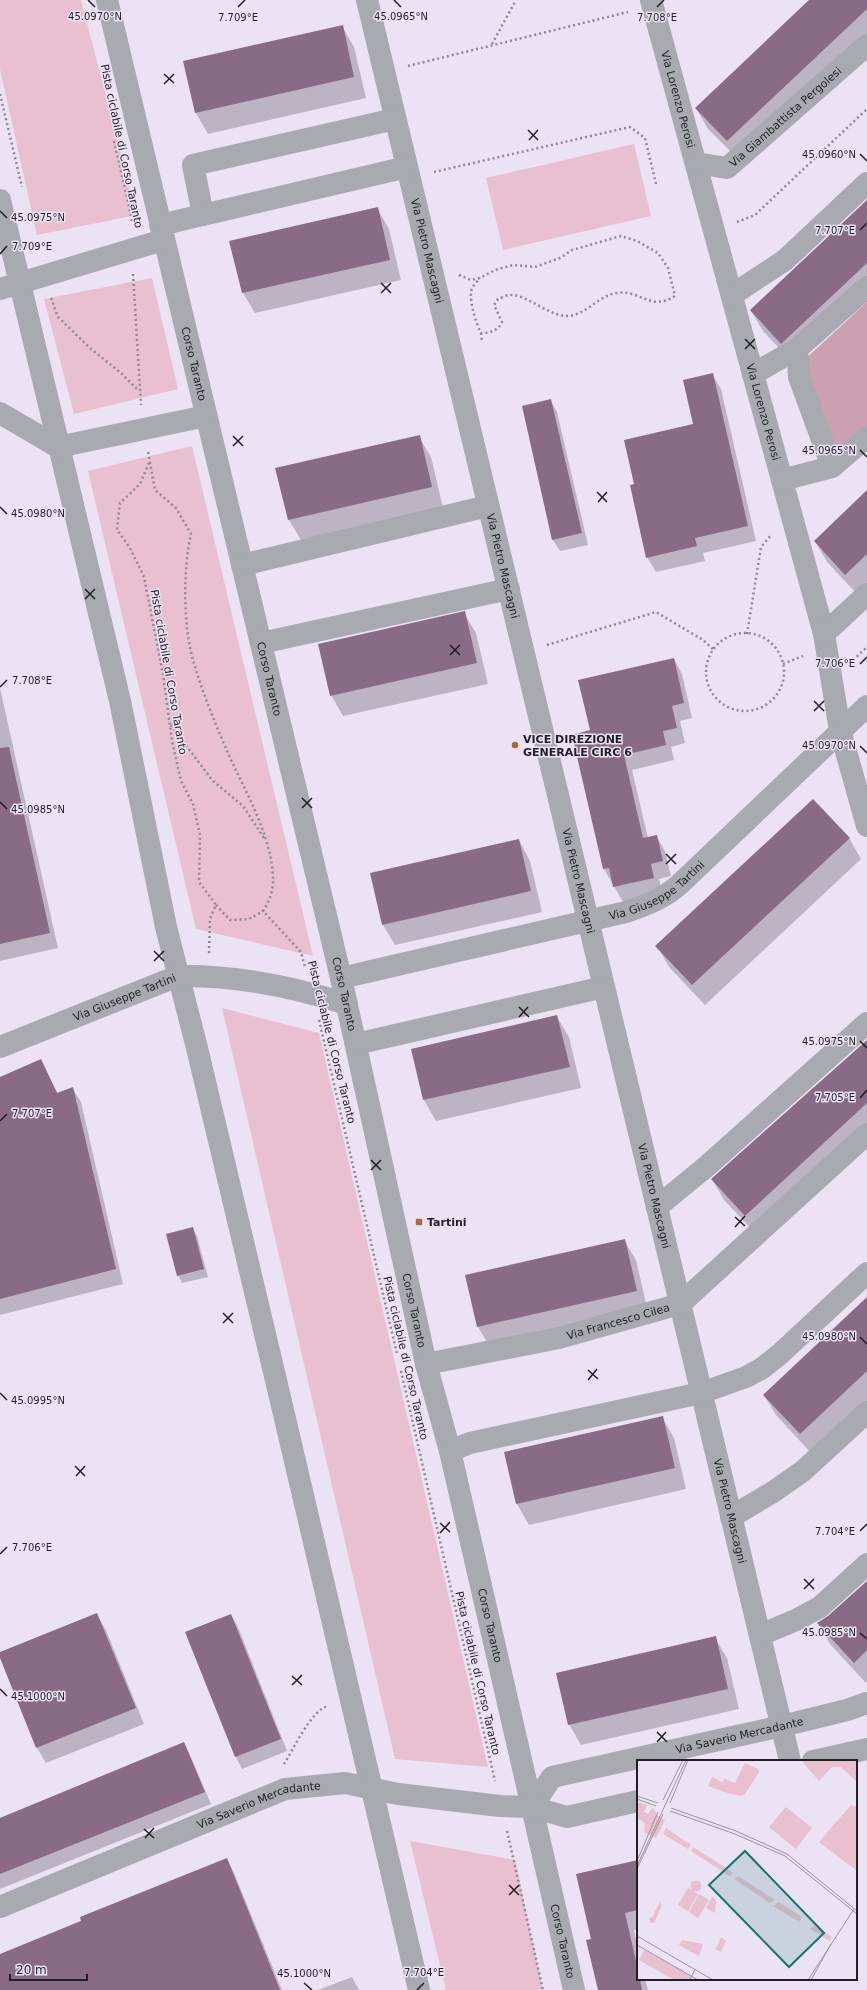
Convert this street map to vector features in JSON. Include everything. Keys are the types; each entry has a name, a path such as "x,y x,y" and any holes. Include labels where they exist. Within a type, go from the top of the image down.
{"street":[{"name":"Corso Taranto","path":"107,0 341,978 426,1364 450,1451 574,1990"},
{"name":"Via Pietro Mascagni","path":"367,0 790,1760"},
{"name":"Via Lorenzo Perosi","path":"651,0 732,295 762,369 782,480 824,634 840,730 863,798 867,826"},
{"name":"Via Giambattista Pergolesi","path":"696,164 727,168 867,45"},
{"path":"203,215 193,165 395,119"},
{"path":"10,286 133,249 162,232 203,215 409,172"},
{"path":"732,295 785,260 867,184"},
{"path":"0,200 10,286 58,447 120,701 166,927 201,1064 419,1990"},
{"path":"762,369 797,349 867,287"},
{"path":"797,349 799,377 832,467"},
{"path":"0,413 58,447 206,416"},
{"path":"782,480 832,467 867,437"},
{"path":"242,565 488,506"},
{"path":"260,643 509,589"},
{"path":"824,634 867,594"},
{"name":"Via Giuseppe Tartini","path":"341,978 588,922 644,906 670,893 867,706"},
{"name":"Via Giuseppe Tartini","path":"0,1047 178,976 209,976 312,993 347,1004"},
{"path":"356,1044 604,987"},
{"path":"657,1206 707,1166 867,1023"},
{"name":"Via Francesco Cilea","path":"426,1364 559,1338 680,1304 867,1134"},
{"path":"450,1451 470,1443 702,1393 746,1377 776,1358 867,1273"},
{"path":"731,1517 780,1488 803,1471 867,1412"},
{"path":"760,1635 796,1620 820,1607 867,1564"},
{"name":"Via Saverio Mercadante","path":"532,1807 552,1777 782,1726 847,1710 867,1703"},
{"path":"818,1760 867,1749"},
{"name":"Via Saverio Mercadante","path":"0,1907 286,1789 345,1783 371,1787 398,1794 500,1806 532,1807 567,1817 637,1801"}],"path":[{"path":"492,45 516,0"},
{"path":"384,73 628,12"},
{"path":"714,229 755,215 867,109"},
{"path":"409,172 630,127 645,138 656,184"},
{"name":"Pista ciclabile di Corso Taranto","path":"113,137 134,228 133,249 140,392"},
{"path":"481,333 489,333 500,327 502,322 494,305 498,299 509,295 518,296 558,315 568,316 616,292 629,294 647,301 658,302 668,300 675,296 673,283 668,268 658,253 637,241 621,236 572,250 560,258 535,267 513,265 495,270 480,278 473,286 471,292 482,343"},
{"name":"Pista ciclabile di Corso Taranto","path":"149,462 155,490 176,508 191,534 187,554 187,630 193,660 216,725 246,789 267,844 273,876 272,898 262,912 249,919 230,920 216,905 199,882 200,835 193,804 181,782 170,725 163,674 144,577 130,548 117,530 120,504 140,484 149,462"},
{"path":"747,634 761,547 791,512"},
{"path":"523,650 557,643 656,612 703,640 714,650"},
{"path":"747,634 760,636 771,643 779,653 784,664 784,677 781,689 764,707 752,711 739,711 727,707 717,699 710,688 706,675 708,662 714,650 723,641 734,635 747,634"},
{"path":"170,725 212,780 243,806 267,844"},
{"path":"209,976 210,920 216,905"},
{"name":"Pista ciclabile di Corso Taranto","path":"262,912 301,952 398,1357"},
{"name":"Pista ciclabile di Corso Taranto","path":"399,1364 543,1990"}],"shaded area":[{"path":"0,0 81,0 137,215 37,235 0,69"},
{"path":"634,144 651,216 503,250 486,178"},
{"path":"152,278 178,389 74,414 44,299"},
{"path":"867,302 867,431 838,456 803,361"},
{"path":"192,446 313,956 196,929 88,471"},
{"path":"222,1008 319,1033 488,1767 395,1759"},
{"path":"410,1841 515,1860 543,1990 446,1990"}],"building":[{"path":"809,0 867,0 867,9 727,141 695,108"},
{"path":"343,25 354,77 195,113 183,61"},
{"path":"867,200 867,263 781,344 750,310"},
{"path":"378,207 390,260 242,293 229,241"},
{"path":"713,373 748,526 695,538 697,546 646,558 630,485 634,484 624,440 693,424 683,380"},
{"path":"551,399 582,533 552,540 522,406"},
{"path":"420,435 432,487 288,520 275,468"},
{"path":"867,490 867,554 845,575 814,541"},
{"path":"465,611 477,663 330,696 318,644"},
{"path":"674,658 684,703 672,706 677,728 663,731 666,745 624,755 643,838 657,835 663,861 651,864 654,878 613,887 609,868 603,869 572,735 590,730 578,680"},
{"path":"9,747 50,933 0,944 0,748"},
{"path":"813,799 850,838 692,985 655,946"},
{"path":"519,839 531,891 382,925 370,873"},
{"path":"557,1015 570,1067 423,1100 411,1049"},
{"path":"867,1040 867,1103 745,1216 711,1179"},
{"path":"41,1059 57,1093 73,1087 116,1269 0,1299 0,1077"},
{"path":"193,1227 204,1269 177,1276 166,1234"},
{"path":"625,1239 637,1291 477,1327 465,1275"},
{"path":"867,1297 867,1371 800,1434 763,1395"},
{"path":"663,1416 675,1468 516,1504 504,1452"},
{"path":"867,1581 867,1650 854,1663 817,1623 828,1616"},
{"path":"97,1613 136,1708 36,1748 0,1658 0,1652"},
{"path":"231,1614 281,1739 235,1757 185,1632"},
{"path":"716,1636 728,1689 568,1725 556,1673"},
{"path":"184,1742 205,1792 0,1874 0,1818"},
{"path":"227,1858 280,1990 0,1990 0,1954 81,1921 80,1917"},
{"path":"637,1860 637,1910 625,1913 637,1966 637,1980 640,1980 642,1990 598,1990 586,1940 591,1939 576,1874"}],"place":[{"name":"VICE DIREZIONE GENERALE CIRC 6","path":"515,745"},
{"name":"Tartini","path":"419,1222"}]}
